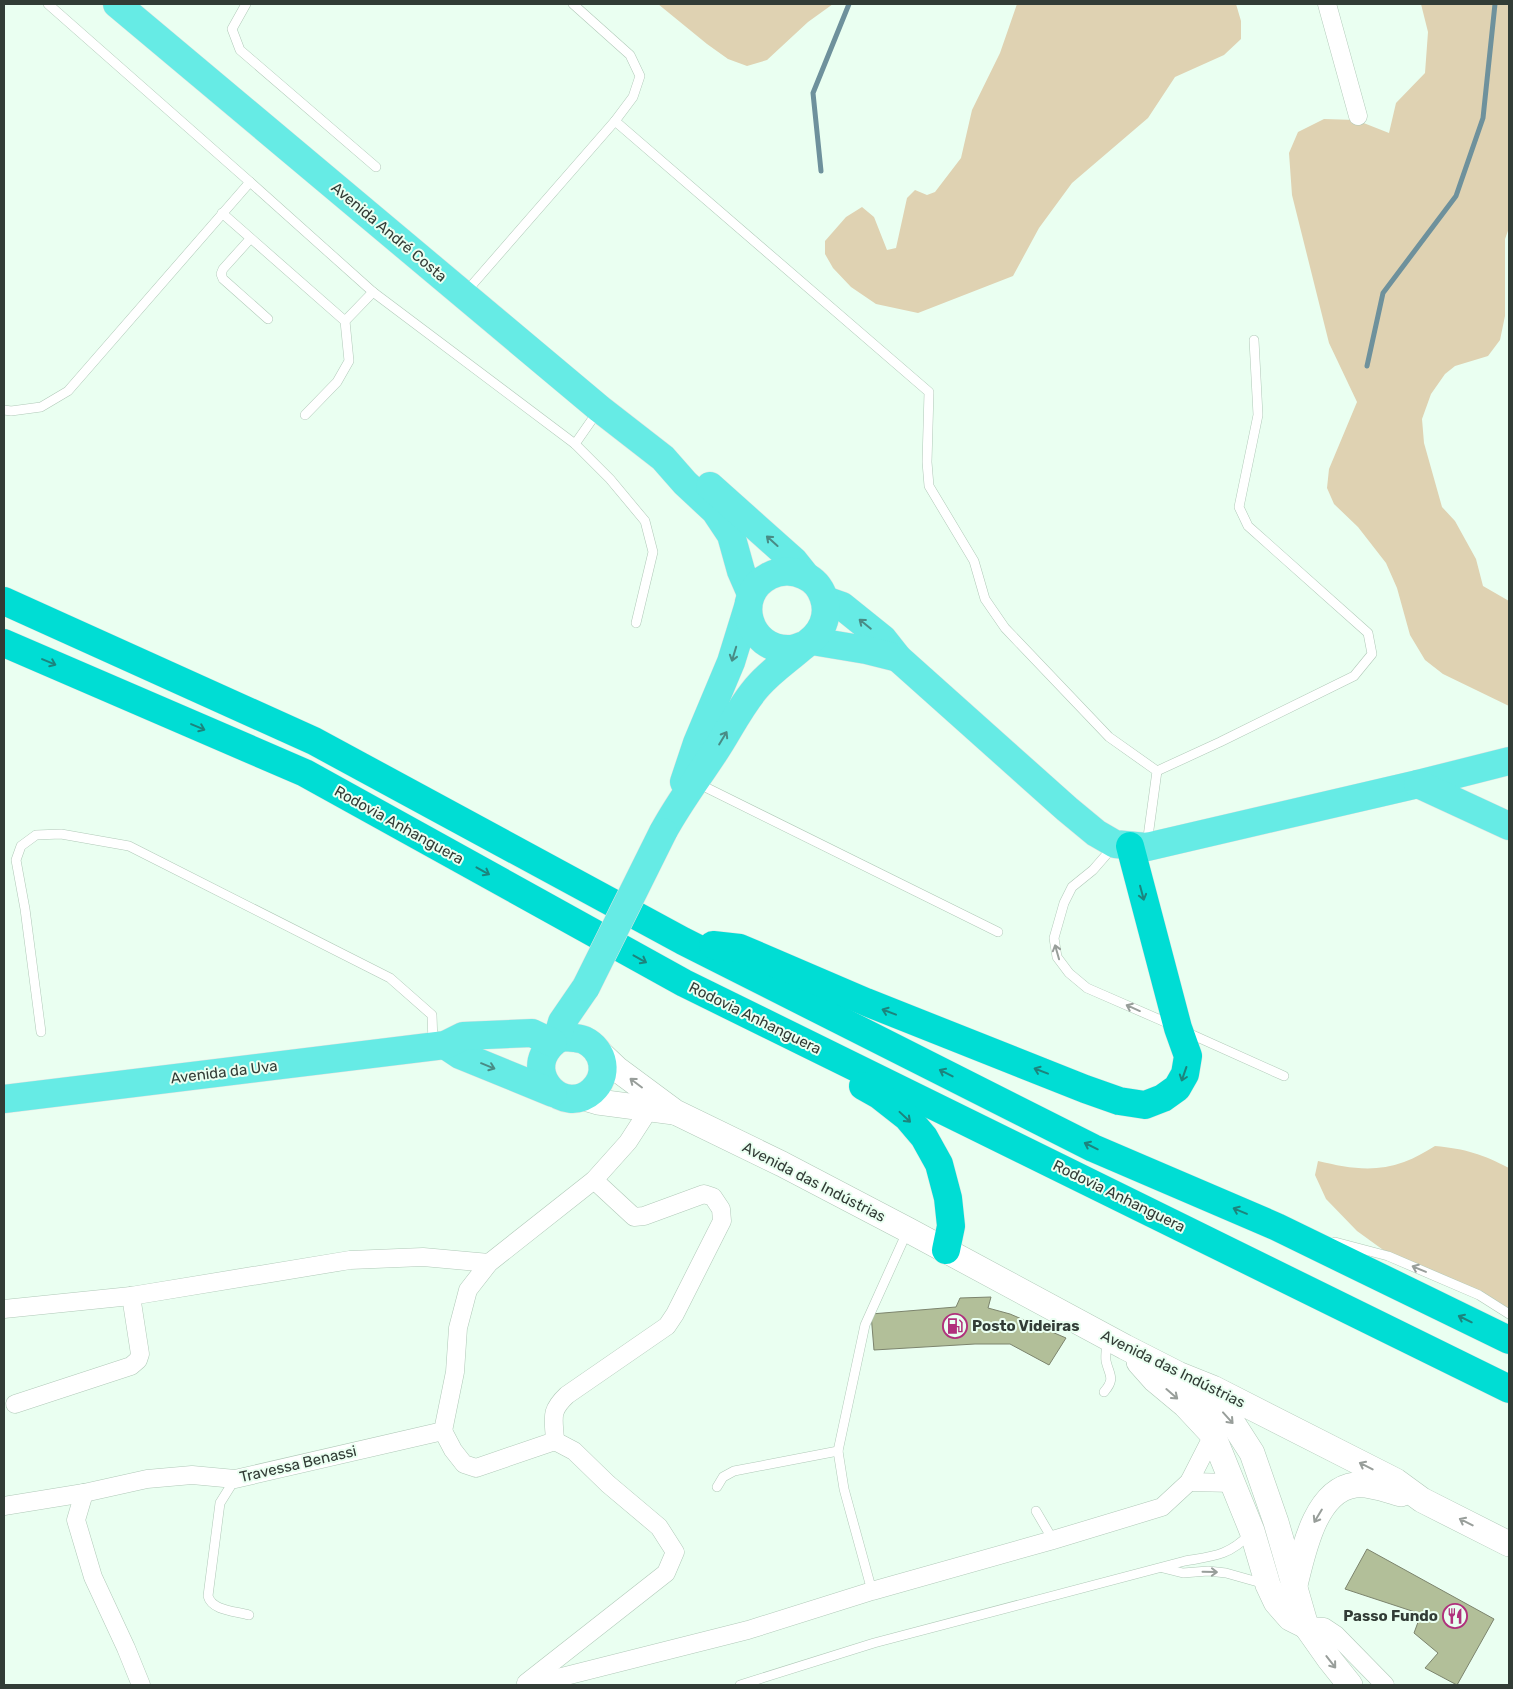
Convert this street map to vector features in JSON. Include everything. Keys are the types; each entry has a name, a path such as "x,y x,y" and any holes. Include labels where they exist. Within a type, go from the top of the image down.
{"highway":[{"path":"4,601 314,742 683,941 1093,1148 1277,1227 1509,1340"},
{"name":"Rodovia Anhanguera","path":"4,643 305,773 684,983 1509,1389"},
{"path":"683,941 740,948 866,1002 1119,1101 1145,1105 1163,1098 1177,1088 1185,1074 1188,1056 1178,1028 1131,846"},
{"path":"684,983 726,1012 879,1095 907,1117 924,1137 939,1164 948,1198 951,1226 946,1250"}],"main road":[{"name":"Avenida André Costa","path":"117,4 600,409 662,458"},
{"path":"662,458 694,471 794,561 806,576"},
{"path":"662,458 715,511 732,535 750,601 749,621 755,633 765,643 777,648 791,649 808,643 866,650 898,658"},
{"path":"573,1043 581,1026 585,989 676,807 758,686 820,632 826,611 825,600 815,582 806,576 794,572 781,572 769,576 758,584 750,601 731,662 697,743 676,807"},
{"path":"825,600 842,606 883,639 898,658 1096,833 1131,846 1418,784 1501,763"},
{"path":"1499,822 1479,792 1479,783 1482,776 1501,763"},
{"path":"1418,784 1499,822"},
{"name":"Avenida da Uva","path":"4,1099 439,1046 463,1036 532,1033 573,1043"},
{"path":"573,1043 602,1060 601,1079 596,1087 581,1097 562,1097 545,1084 541,1073 541,1062 545,1051 573,1043"},
{"name":"Avenida das Indústrias","path":"573,1043 617,1069 675,1112 782,1164 1178,1374 1213,1388 1396,1481 1422,1500 1509,1544"},
{"path":"439,1046 554,1092"},
{"name":"Avenida das Indústrias","path":"581,1097 598,1102 675,1112"},
{"path":"1116,1342 1155,1380 1185,1405 1213,1435 1234,1483 1252,1531 1268,1585 1276,1602 1290,1618 1306,1626"},
{"path":"1178,1374 1220,1410 1234,1425 1252,1454 1276,1522 1306,1626 1350,1685"},
{"path":"1294,1587 1309,1532 1318,1515 1340,1490 1355,1485 1373,1486 1422,1500"},
{"path":"1252,1531 1276,1522"}],"street":[{"path":"1327,4 1358,116"},
{"path":"524,1685 666,1573 675,1552 659,1527 608,1484 574,1451 555,1441 476,1468 464,1464 453,1450 443,1430 455,1372 458,1328 468,1290 489,1263 594,1180 628,1142 650,1108"},
{"path":"555,1441 554,1411 557,1405 567,1395 667,1326 722,1221 721,1209 713,1196 704,1194 644,1216 634,1217 594,1180"},
{"path":"4,1309 131,1296 350,1260 423,1257 489,1263"},
{"path":"15,1404 131,1366 138,1360 140,1354 131,1296"},
{"name":"Travessa Benassi","path":"4,1506 84,1493 147,1479 192,1475 236,1479 443,1430"},
{"path":"530,1685 748,1630 872,1591 1162,1507 1189,1482 1213,1435"},
{"path":"1189,1482 1234,1483"},
{"path":"84,1493 76,1520 93,1577 141,1685"},
{"path":"1306,1626 1324,1627 1336,1634 1385,1685"}],"lane":[{"path":"48,4 373,292 575,444 610,479 645,521 653,552 636,623"},
{"path":"246,4 232,29 240,50 376,167"},
{"path":"464,295 615,121 633,97 640,76 630,55 573,4"},
{"path":"615,121 929,392 927,462 929,486 974,561 985,599 1005,628 1109,737 1157,771"},
{"path":"4,410 41,406 68,390 250,182"},
{"path":"222,213 345,321 349,361 337,382 306,415"},
{"path":"250,239 223,269 221,274 223,279 268,319"},
{"path":"345,321 373,292"},
{"path":"1254,340 1258,415 1239,507 1248,526 1368,633 1372,654 1354,676 1157,771 1131,846 1093,870 1072,887 1064,903 1054,938 1057,957 1069,973 1087,988 1284,1076"},
{"path":"575,444 600,409"},
{"path":"694,781 998,932"},
{"path":"41,1032 25,909 16,860 21,846 36,835 61,834 129,846 390,978 432,1015 439,1046"},
{"path":"1277,1227 1388,1256 1479,1295 1509,1314"},
{"path":"872,1591 844,1489 838,1452 865,1325 908,1230"},
{"path":"1104,1392 1110,1384 1111,1374 1106,1361 1116,1342"},
{"path":"717,1487 723,1477 734,1471 838,1452"},
{"path":"236,1479 220,1503 208,1596 214,1606 249,1615"},
{"path":"1036,1511 1053,1540"},
{"path":"740,1685 874,1643 1185,1562 1217,1556 1238,1546 1252,1531"},
{"path":"1162,1568 1183,1573 1226,1573 1268,1585"}],"shaded area":[{"path":"658,4 833,4 808,22 767,60 747,66 728,59"},
{"path":"1017,4 1236,4 1241,21 1241,39 1224,55 1175,77 1148,118 1072,183 1039,228 1013,276 918,313 876,304 851,287 833,268 825,254 825,241 846,217 862,207 874,217 887,250 896,248 907,198 915,190 927,195 935,192 961,158 972,110 1000,53"},
{"path":"1421,4 1509,4 1509,228 1505,239 1505,316 1500,340 1488,356 1455,366 1445,374 1431,394 1422,419 1424,443 1442,507 1455,521 1476,559 1483,586 1509,601 1509,706 1443,674 1425,660 1410,635 1397,588 1386,563 1358,527 1334,504 1327,488 1329,469 1357,402 1329,343 1292,195 1289,153 1298,132 1324,119 1356,120 1389,133 1396,103 1425,73 1428,32"},
{"path":"1435,1146 1474,1153 1509,1168 1509,1312 1386,1252 1357,1231 1326,1199 1315,1175 1318,1161 1350,1167 1382,1167 1408,1160"}],"building":[{"name":"Posto Videiras","path":"991,1297 988,1308 1010,1314 1066,1338 1049,1365 1010,1344 975,1344 874,1350 871,1314 956,1307 960,1298"},
{"name":"Passo Fundo","path":"1367,1549 1494,1619 1457,1685 1425,1668 1438,1653 1414,1633 1421,1614 1345,1589"}],"waterway":[{"path":"821,171 813,93 849,4"},
{"path":"1367,366 1383,293 1456,196 1483,118 1495,4"}],"place":[{"name":"Posto Videiras","path":"955,1326"},
{"name":"Passo Fundo","path":"1455,1616"}]}
